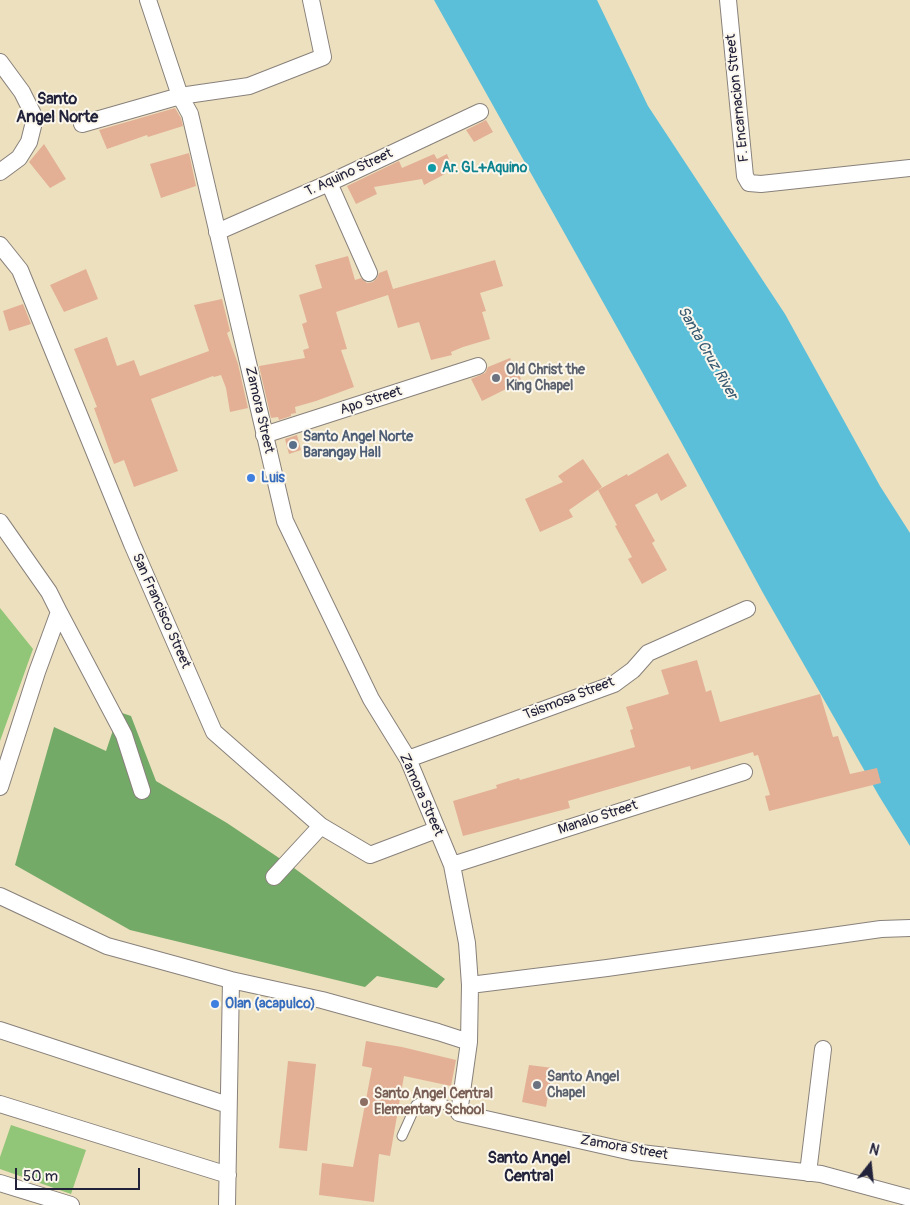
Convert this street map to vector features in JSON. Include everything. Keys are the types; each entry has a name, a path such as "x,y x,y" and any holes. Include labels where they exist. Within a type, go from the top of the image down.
{"street":[{"name":"Zamora Street","path":"148,0 180,96 190,114 285,521 371,699 408,759 436,830 452,864 466,943 470,985 469,1042 459,1113 632,1152 821,1174 910,1198"},
{"path":"82,124 180,96 249,86 324,58 311,0"},
{"name":"F. Encarnacion Street","path":"728,0 745,176 749,183 761,184 910,168"},
{"path":"0,62 22,92 35,118 29,142 19,158 0,172"},
{"name":"T. Aquino Street","path":"217,232 329,183 480,112"},
{"path":"329,183 369,273"},
{"name":"San Francisco Street","path":"0,245 20,270 132,544 214,732 321,826 370,855 436,830"},
{"name":"Apo Street","path":"264,435 478,366"},
{"path":"0,522 49,592 124,735 142,791"},
{"name":"Tsismosa Street","path":"408,759 614,684 633,670 648,653 747,609"},
{"path":"0,787 37,672 59,612"},
{"name":"Manalo Street","path":"452,864 744,772"},
{"path":"274,877 321,826"},
{"path":"0,896 107,946 232,980 322,1000 469,1042"},
{"path":"470,985 607,968 863,931 910,928"},
{"path":"227,1205 232,980"},
{"path":"0,1030 228,1105"},
{"path":"808,1173 823,1049"},
{"path":"0,1104 228,1175"},
{"path":"0,1183 71,1205"}],"lane":[{"path":"402,1136 416,1105 425,1100 442,1103 459,1113"}],"green space":[{"path":"0,608 33,649 0,741"},
{"path":"119,712 131,716 156,781 227,823 294,868 445,979 437,988 377,976 365,987 130,930 15,865 54,727 106,751"},
{"path":"11,1125 86,1150 71,1194 0,1169 0,1157"}],"water":[{"name":"Santa Cruz River","path":"434,0 597,0 648,106 785,314 880,486 910,533 910,846 879,796 763,593 679,438"}],"building":[{"path":"175,108 183,126 148,137 147,135 107,149 99,130"},
{"path":"486,120 493,132 474,142 466,130"},
{"path":"44,144 66,179 50,188 29,162"},
{"path":"189,153 196,186 161,198 150,164"},
{"path":"434,154 437,159 447,154 452,167 443,170 445,174 424,185 422,179 374,187 377,194 356,204 347,186 399,161 402,168"},
{"path":"348,256 355,280 361,278 367,283 373,282 379,273 387,270 393,289 495,260 503,286 480,293 486,311 482,312 490,339 451,352 452,355 431,360 419,322 398,328 388,295 336,312 347,349 341,350 354,387 295,407 296,413 291,414 291,416 279,420 278,417 271,418 259,366 305,358 303,350 309,348 302,324 307,322 299,295 322,288 315,265"},
{"path":"86,269 98,299 64,312 50,285"},
{"path":"222,299 230,331 227,333 238,364 248,408 230,412 226,388 221,375 213,376 151,399 178,471 134,487 124,460 114,464 94,408 97,407 74,349 107,337 117,366 134,360 140,376 209,351 194,305"},
{"path":"23,304 31,324 9,331 3,311"},
{"name":"Old Christ the King Chapel","path":"510,358 522,381 482,401 471,379 485,373 488,367"},
{"name":"Santo Angel Norte Barangay Hall","path":"297,435 301,450 289,454 285,439"},
{"path":"668,453 687,486 661,501 657,493 635,505 655,541 652,543 667,570 642,584 628,559 632,557 598,490 627,474 628,476"},
{"path":"583,459 602,487 569,510 573,517 540,532 525,499 563,482 558,476"},
{"path":"697,660 706,692 711,690 720,722 820,694 833,737 838,736 850,774 877,768 881,783 769,811 765,796 770,795 758,755 754,756 753,752 691,770 690,766 568,801 570,808 463,836 453,801 497,788 496,785 519,778 520,780 635,747 630,730 633,729 626,707 669,694 661,670"},
{"path":"366,1041 402,1047 456,1060 451,1086 404,1076 390,1156 379,1154 374,1202 319,1195 322,1163 353,1167 372,1068 362,1066"},
{"path":"288,1061 316,1064 307,1151 279,1148"},
{"name":"Santo Angel Chapel","path":"529,1065 553,1068 546,1107 522,1102"}],"place":[{"name":"Ar. GL+Aquino","path":"432,168"},
{"name":"Old Christ the King Chapel","path":"496,378"},
{"name":"Santo Angel Norte Barangay Hall","path":"293,445"},
{"name":"Luis","path":"251,478"},
{"name":"Olan (acapulco)","path":"215,1004"},
{"name":"Santo Angel Chapel","path":"537,1085"},
{"name":"Santo Angel Central Elementary School","path":"364,1102"}],"district":[{"name":"Santo Angel Norte","path":"57,109"},
{"name":"Santo Angel Central","path":"529,1168"}]}
